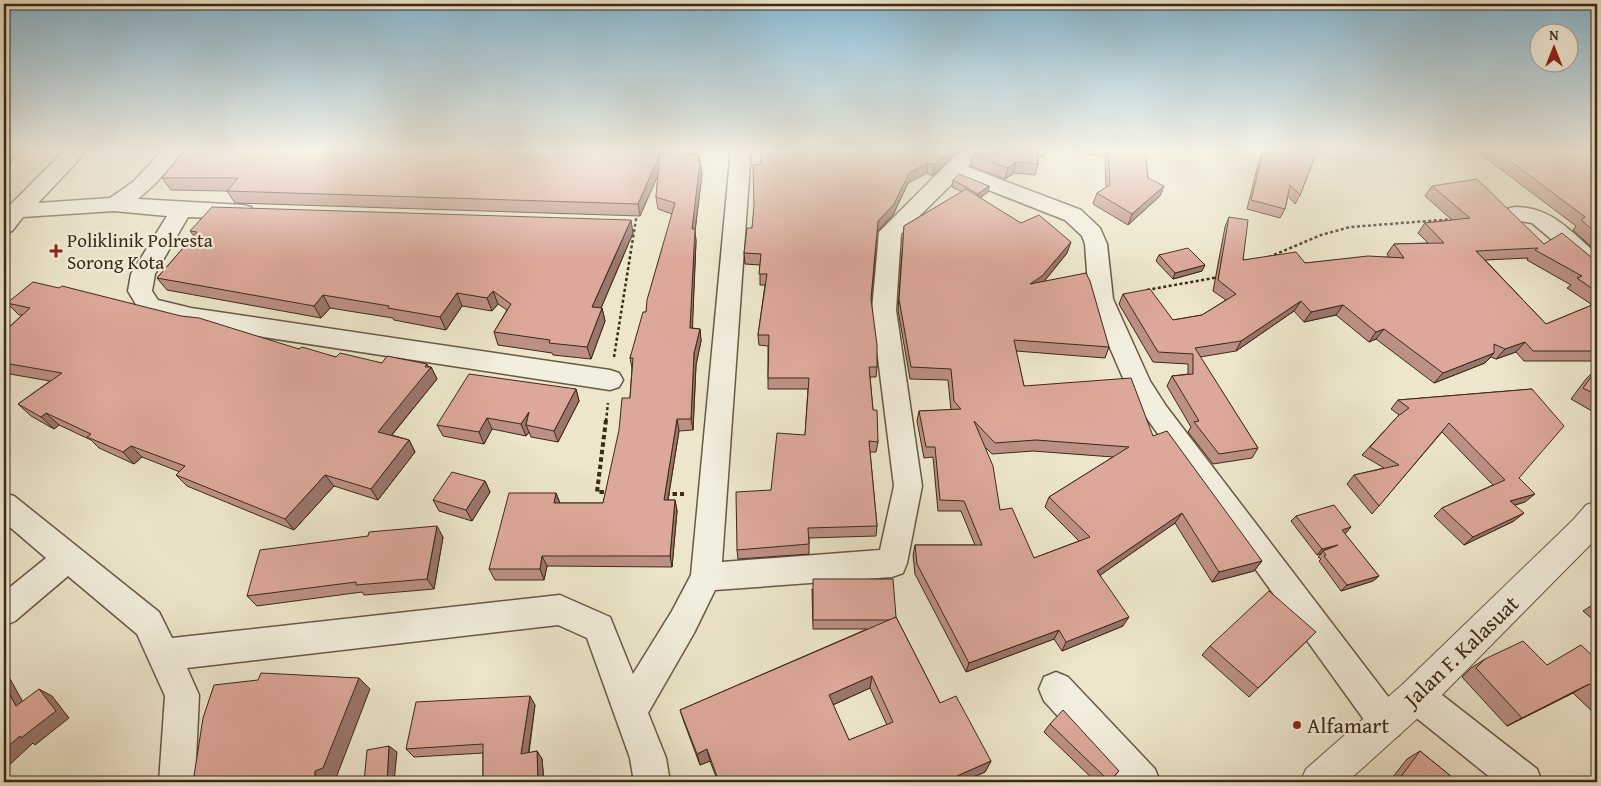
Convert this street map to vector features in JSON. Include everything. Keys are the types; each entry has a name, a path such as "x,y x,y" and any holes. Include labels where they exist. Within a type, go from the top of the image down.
{"street":[{"path":"8,216 41,186"},
{"path":"114,204 128,198 143,186"},
{"path":"630,710 683,622 706,577 738,186"},
{"path":"706,577 892,563 908,486 884,310 890,232 937,186"},
{"path":"996,186 1073,216 1082,222 1092,233 1096,244 1101,299 1139,385 1157,413 1386,723"},
{"path":"8,216 114,204 181,210 260,212"},
{"path":"181,210 143,274 140,290 150,307 191,316 610,380"},
{"path":"1515,214 1530,214 1540,218 1597,266"},
{"path":"4,505 148,623 182,695 177,782"},
{"name":"Jalan F. Kalasuat","path":"1319,782 1416,696 1593,528"},
{"path":"4,611 68,558"},
{"path":"163,655 560,610 599,628 648,758 652,782"},
{"path":"1056,689 1142,782"},
{"path":"1416,696 1524,782"}],"path":[{"path":"1265,259 1322,235 1350,227 1457,219"},
{"path":"1101,299 1223,276"}],"building":[{"path":"232,186 646,186 638,204 227,191"},
{"path":"657,186 697,186 692,229 695,229 690,328 700,329 694,353 691,419 677,419 664,500 675,500 670,556 542,556 540,569 489,569 509,493 556,493 554,503 603,503 619,430 622,398 630,398 633,358 630,358 643,312 646,312 647,300 675,203 656,197"},
{"path":"754,186 903,186 894,204 878,221 871,299 877,345 877,367 869,367 873,410 877,410 878,442 869,441 877,526 808,528 809,544 737,550 736,492 771,490 777,433 805,435 809,378 768,378 769,335 758,335 767,274 759,274 761,254 744,253 747,228 752,228"},
{"path":"963,186 989,186 978,194"},
{"path":"1109,186 1164,186 1132,214 1097,193"},
{"path":"1255,186 1290,186 1285,209 1251,200"},
{"path":"1291,186 1304,186 1300,195"},
{"path":"1432,186 1484,186 1544,244 1562,233 1597,262 1597,292 1577,278 1582,276 1535,250 1538,248 1476,251 1546,324 1597,303 1597,351 1533,351 1525,342 1505,349 1494,344 1494,353 1443,373 1384,329 1376,332 1343,305 1311,312 1301,301 1241,341 1195,348 1258,448 1219,454 1194,422 1199,421 1172,376 1193,374 1193,354 1158,352 1123,294 1150,289 1173,320 1202,315 1236,294 1218,280 1229,217 1248,220 1243,260 1296,252 1305,263 1368,256 1404,258 1394,244 1444,243 1425,223 1470,218"},
{"path":"1543,186 1597,186 1597,234 1581,220 1585,217"},
{"path":"966,189 1021,223 1039,215 1071,242 1042,276 1030,284 1086,273 1109,347 1014,340 1024,386 1131,378 1153,436 1167,431 1262,561 1219,572 1182,513 1097,571 1129,617 1066,642 1059,630 969,663 917,564 915,545 982,545 964,501 940,500 935,447 926,447 919,411 961,409 954,401 951,369 911,367 899,299 904,226","holes":["974,421 995,443 1036,440 1129,447 1049,497 1090,537 1034,558 1012,508 1000,510 993,466"]},
{"path":"212,207 631,220 592,307 602,308 587,347 549,343 550,340 494,332 511,304 493,291 487,298 457,293 440,317 323,295 314,306 157,278 197,232 190,231"},
{"path":"1188,248 1205,265 1175,273 1159,255"},
{"path":"33,282 59,288 62,286 181,316 199,318 299,349 302,347 336,357 340,353 382,363 387,356 427,364 425,367 431,367 378,432 409,440 371,489 325,475 285,519 176,475 185,466 131,446 123,452 87,437 91,434 46,413 41,417 18,404 62,373 4,363 4,332 30,308 7,303"},
{"path":"1597,369 1597,395 1583,388"},
{"path":"469,374 576,389 554,431 526,425 529,412 521,424 487,418 479,432 437,425"},
{"path":"1532,389 1564,426 1519,478 1535,494 1510,501 1524,513 1473,537 1442,508 1505,480 1449,423 1379,506 1354,475 1399,465 1370,447 1398,416 1409,408 1398,400"},
{"path":"452,472 485,481 466,510 433,500"},
{"path":"1334,505 1351,527 1342,530 1379,576 1347,585 1324,556 1326,555 1323,551 1338,545 1322,549 1296,516"},
{"path":"437,526 427,579 356,585 356,582 247,596 260,550 368,536 369,532"},
{"path":"813,579 893,579 896,617 890,620 813,620"},
{"path":"1269,591 1316,632 1258,688 1210,646"},
{"path":"896,617 940,703 956,696 991,761 943,782 719,782 707,749 697,754 680,710","holes":["872,676 893,722 849,740 829,695"]},
{"path":"1523,641 1547,665 1581,645 1597,660 1597,691 1589,684 1522,718 1476,668 1485,659"},
{"path":"261,673 359,678 323,768 315,771 315,782 193,782 203,718 214,685 258,680"},
{"path":"4,684 16,706 39,689 56,711 21,738 20,736 4,750"},
{"path":"530,696 521,754 537,751 538,782 483,782 483,744 406,749 416,702"},
{"path":"1063,710 1119,771 1109,781 1050,724"},
{"path":"389,746 387,782 364,782 367,750"},
{"path":"1420,751 1458,782 1397,782"}],"place":[{"name":"Poliklinik Polresta Sorong Kota","path":"56,251"},
{"name":"Alfamart","path":"1297,725"}]}
